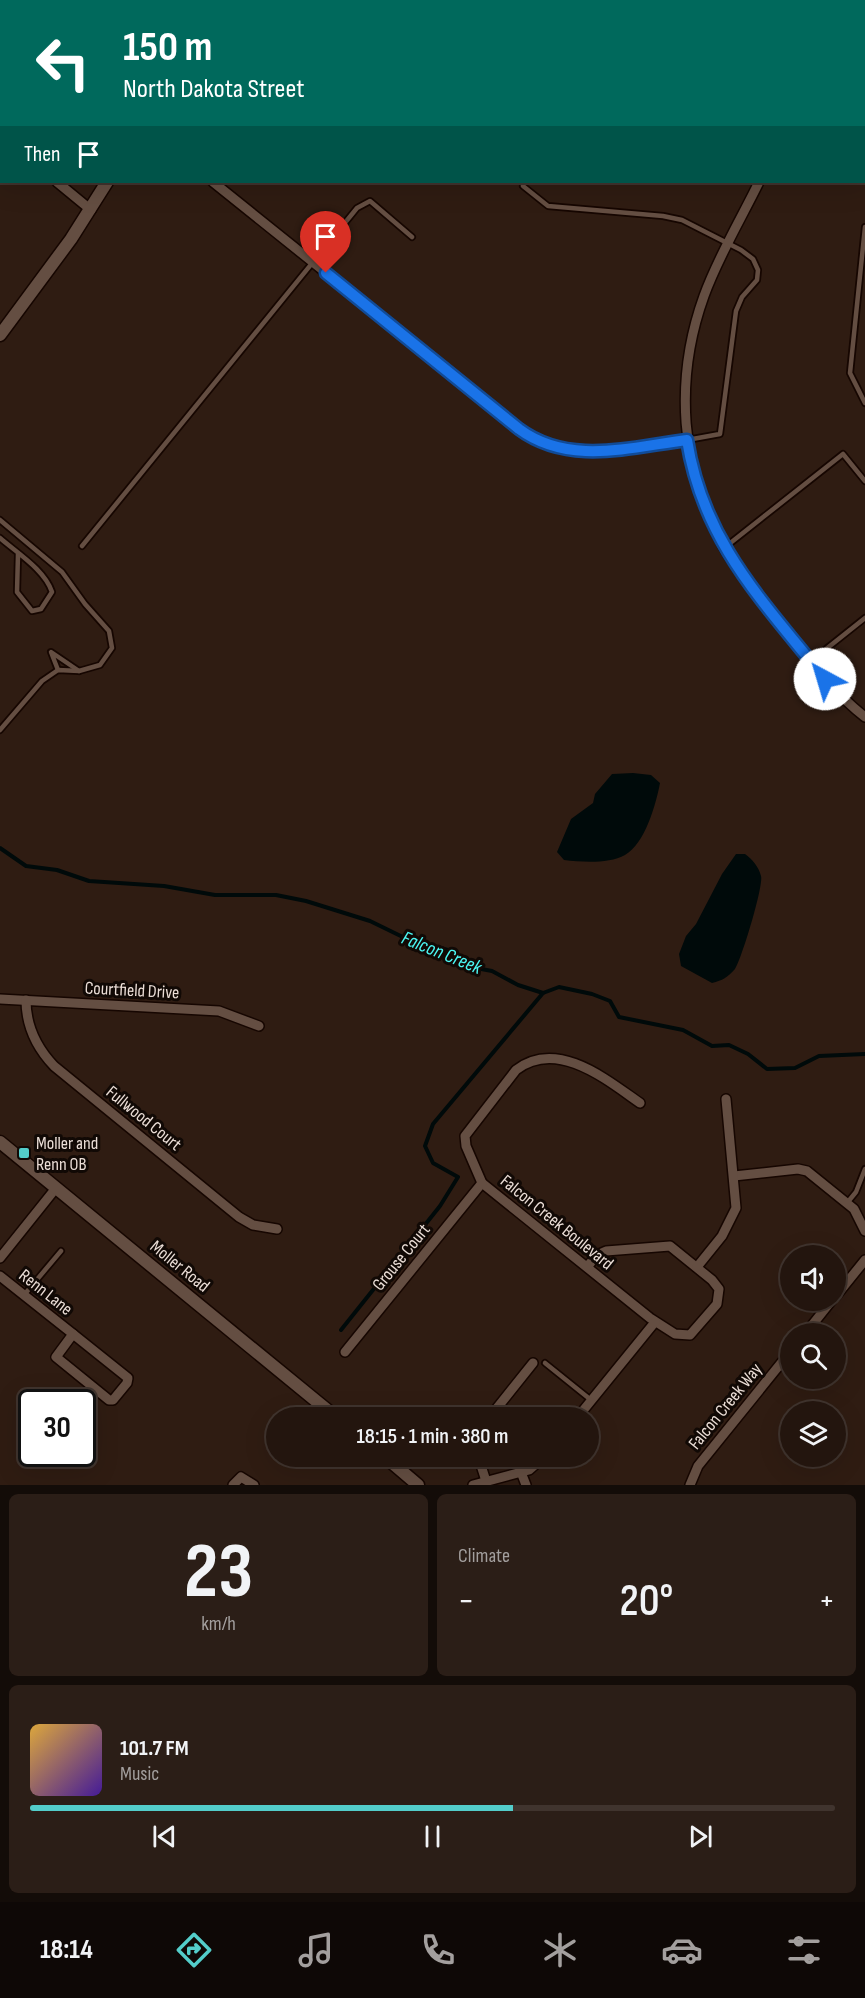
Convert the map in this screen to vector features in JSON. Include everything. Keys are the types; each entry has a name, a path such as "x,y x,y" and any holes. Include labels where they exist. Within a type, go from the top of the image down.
{"street":[{"path":"58,183 91,210"},
{"path":"0,335 26,304 91,210 106,183"},
{"path":"214,183 519,429 544,444 565,450 588,452 687,440"},
{"path":"759,183 703,297 689,347 685,378 687,440 702,501 724,548 748,583 811,661 838,693 865,717"},
{"name":"Courtfield Drive","path":"0,999 219,1011 259,1026"},
{"name":"Fullwood Court","path":"26,1000 27,1018 34,1040 54,1066 239,1217 253,1225 277,1229"},
{"name":"Falcon Creek Boulevard","path":"586,1267 597,1255 606,1251 667,1245 716,1284 719,1294 717,1304 690,1335 675,1335 655,1322 586,1267 482,1182 466,1146 466,1132 516,1070 526,1064 555,1059 588,1068 640,1103"},
{"path":"697,1267 722,1236 735,1212 734,1176 726,1100"},
{"name":"Moller Road","path":"0,1142 324,1407"},
{"path":"734,1176 804,1170 847,1203 860,1216 865,1231"},
{"name":"Grouse Court","path":"345,1352 482,1182"},
{"name":"Renn Lane","path":"0,1258 56,1188"},
{"path":"846,1284 865,1260"},
{"name":"Renn Lane","path":"0,1276 24,1296 73,1334 128,1378 128,1383 113,1400 109,1400 56,1358 73,1334"},
{"path":"814,1323 823,1311"},
{"path":"586,1407 655,1322"},
{"path":"498,1407 533,1363"},
{"name":"Falcon Creek Way","path":"690,1485 698,1466 780,1364"},
{"path":"397,1467 418,1485"},
{"path":"482,1467 486,1481"},
{"path":"473,1485 533,1467"},
{"path":"521,1472 526,1485"},
{"path":"233,1485 241,1477 254,1485"}],"lane":[{"path":"524,186 548,206 663,216 682,220 729,244 753,260 758,270 757,279 742,297 736,311 720,434 687,440"},
{"path":"82,546 357,208 370,201 412,237"},
{"path":"865,227 850,373 865,403"},
{"path":"724,548 843,454 865,481"},
{"path":"0,520 62,572 85,604 110,631 112,648 100,665 79,671 58,670 42,681 0,730"},
{"path":"0,538 18,554 48,582 52,592 41,609 32,611 17,592 18,554"},
{"path":"811,661 865,618"},
{"path":"58,670 51,652 79,671"},
{"path":"847,1203 856,1192 865,1169"},
{"path":"24,1296 61,1251"},
{"path":"545,1363 591,1400"}],"shaded area":[{"path":"612,774 651,775 660,783 656,802 644,833 632,850 611,860 587,862 564,860 557,852 571,819 593,803 595,794"},
{"path":"736,854 745,854 757,866 761,876 759,893 747,938 735,969 730,975 712,983 681,966 679,954 686,936 696,924 722,874"}],"waterway":[{"name":"Falcon Creek","path":"0,848 26,866 57,870 89,881 164,886 215,895 276,895 306,901 370,921 411,941 448,950 476,968 492,971 518,985 543,993 559,987 592,994 610,1001 619,1017 683,1030 712,1046 729,1045 748,1054 767,1069 795,1068 819,1056 865,1054"},
{"path":"341,1330 440,1206 458,1177 433,1163 425,1146 433,1124 543,993"}],"place":[{"name":"Moller and Renn OB","path":"24,1153"}],"route":[{"path":"326,273 533,439 565,450 588,452 687,440 702,501 724,548 748,583 825,679"}]}
